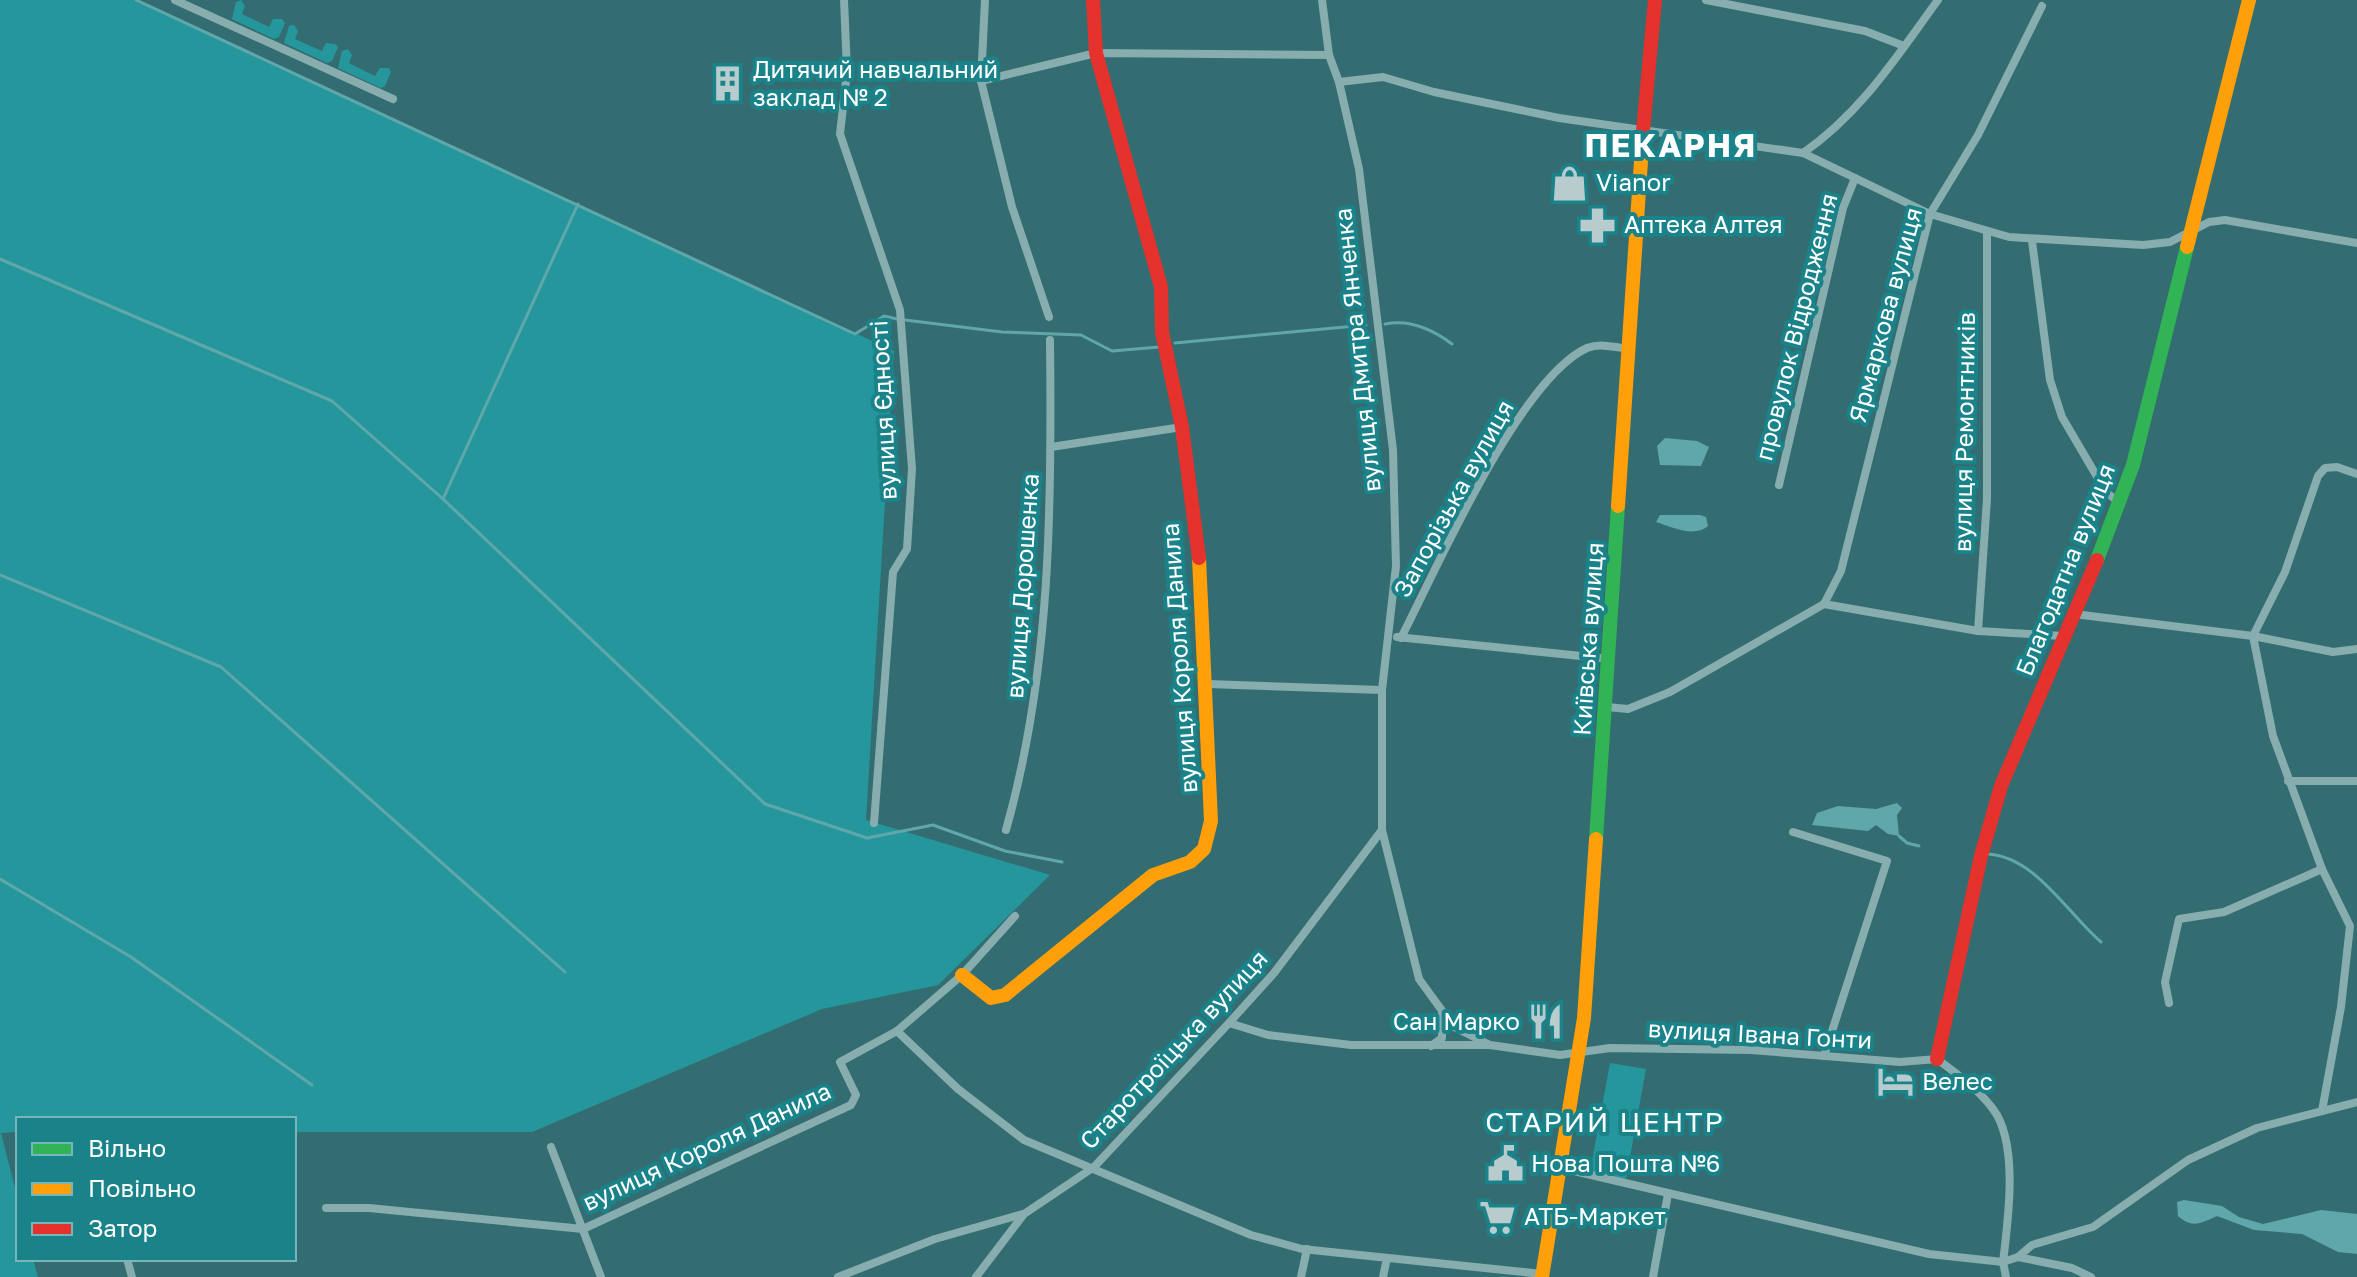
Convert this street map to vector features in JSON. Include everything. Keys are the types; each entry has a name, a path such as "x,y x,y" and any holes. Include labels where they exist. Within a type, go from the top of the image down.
{"street":[{"path":"175,0 393,99"},
{"name":"вулиця Єдності","path":"844,0 847,71 840,134 900,310 912,469 907,549 893,572 874,823"},
{"path":"985,0 981,81 1012,207 1049,317"},
{"name":"вулиця Короля Данила","path":"326,1208 385,1209 583,1229 851,1105 856,1095 840,1062 897,1031 962,975 991,998 1005,995 1153,875 1190,862 1204,849 1211,821 1208,684 1202,585 1182,427 1162,332 1161,287 1096,53 1093,0"},
{"name":"вулиця Дмитра Янченка","path":"1322,0 1329,55 1339,82 1359,169 1393,450 1396,566 1382,690 1382,830 1419,979 1454,1027 1490,1045"},
{"name":"Київська вулиця","path":"1542,1276 1581,1052 1607,707 1643,130 1655,0"},
{"path":"1706,0 1865,31 1904,46"},
{"path":"1803,153 1832,133 1863,102 1938,0"},
{"name":"Благодатна вулиця","path":"1937,1059 1996,801 2121,504 2249,0"},
{"name":"Ярмаркова вулиця","path":"1824,604 1841,571 1930,214 1978,135 2042,6"},
{"path":"981,81 1096,53 1329,55"},
{"path":"1339,82 1383,77 1434,92 1643,130 1771,145 1803,153 1930,214 1987,233 2032,241 2143,245 2170,242 2191,231 2225,220 2357,243"},
{"name":"провулок Відродження","path":"1779,485 1843,208 1855,178"},
{"name":"вулиця Ремонтників","path":"1978,631 1987,499 1987,233"},
{"path":"2032,241 2050,380 2058,405 2106,492 2121,504"},
{"name":"вулиця Дорошенка","path":"1006,830 1022,772 1036,694 1053,492 1050,340"},
{"name":"Запорізька вулиця","path":"1401,638 1513,423 1556,371 1584,349 1595,345 1629,350"},
{"path":"1051,447 1182,427"},
{"path":"2322,1111 2353,926 2322,869 2288,781 2271,729 2253,636 2285,572 2318,476 2325,468 2337,467 2357,474"},
{"path":"1607,707 1628,709 1670,692 1824,604 1978,631 2063,636"},
{"path":"2073,613 2253,636 2333,652 2357,649"},
{"path":"1388,636 1610,659"},
{"path":"1208,684 1382,690"},
{"path":"2288,781 2357,781"},
{"name":"Старотроїцька вулиця","path":"976,1277 1024,1214 1094,1167 1229,1023 1274,973 1382,830"},
{"path":"1793,832 1887,861 1824,1056"},
{"path":"2169,1003 2165,982 2179,919 2224,912 2322,869"},
{"path":"962,975 1015,916"},
{"path":"1431,1046 1442,1038 1444,1031 1441,1010"},
{"path":"1229,1023 1268,1035 1303,1040 1431,1046 1490,1045"},
{"path":"897,1031 958,1089 1024,1140 1251,1235 1307,1249 1542,1276"},
{"name":"вулиця Івана Гонти","path":"1490,1045 1560,1055 1610,1048 1751,1050 1900,1062 1937,1059"},
{"path":"1937,1059 1994,1110 2005,1132 2008,1156 2003,1262 2006,1277"},
{"path":"1561,1168 1929,1254 2003,1262 2018,1257 2032,1245 2093,1227 2188,1160 2257,1128 2357,1102"},
{"path":"551,1147 601,1277"},
{"path":"1653,1277 1668,1194"},
{"path":"838,1277 935,1239 1024,1214"},
{"path":"1301,1277 1307,1249"},
{"path":"2018,1257 2072,1268 2091,1277"},
{"path":"1383,1277 1387,1258"}],"shaded area":[{"path":"0,0 136,0 894,351 866,820 1050,875 938,985 822,1009 532,1132 296,1132 296,1117 16,1117 16,1132 1,1133 16,1192 16,1261 34,1261 38,1277 0,1277"},
{"path":"241,0 245,6 242,14 269,27 273,19 282,19 285,23 279,37 274,39 232,19 236,2"},
{"path":"294,25 298,31 295,39 322,51 326,43 335,44 338,47 332,61 327,63 284,43 289,26"},
{"path":"348,49 352,55 349,63 375,76 380,68 389,68 391,72 385,86 381,88 338,68 342,51"},
{"path":"1665,438 1697,441 1709,447 1701,466 1660,465 1657,446"},
{"path":"1660,515 1700,515 1706,517 1708,526 1696,531 1683,530 1656,522"},
{"path":"1897,803 1902,808 1897,815 1899,836 1888,834 1876,825 1868,831 1812,825 1817,813 1838,806 1876,809"},
{"path":"1610,1063 1646,1069 1626,1179 1590,1172"},
{"path":"2184,1200 2222,1206 2239,1217 2263,1224 2321,1210 2357,1214 2357,1254 2338,1252 2302,1234 2254,1230 2217,1216 2193,1224 2178,1216 2177,1202"}],"waterway":[{"path":"136,0 855,334 884,316 897,319"},
{"path":"443,499 578,204"},
{"path":"0,259 332,401 443,499 765,804 867,838 933,825 1005,851 1062,862"},
{"path":"905,320 1002,332 1081,335 1112,351 1159,347"},
{"path":"1385,324 1420,326 1452,344"},
{"path":"1175,343 1366,325"},
{"path":"0,575 221,667 565,972"},
{"path":"1899,836 1907,843 1919,846"},
{"path":"1987,854 2004,857 2035,875 2101,942"},
{"path":"0,879 131,957 312,1085"}],"traffic: fast":[{"path":"2097,560 2133,465 2187,247"},
{"path":"1596,839 1618,506"}],"traffic: slow":[{"path":"2187,247 2249,0"},
{"path":"1618,506 1643,131"},
{"path":"962,975 991,998 1005,995 1153,875 1190,862 1204,849 1211,821 1199,558"},
{"path":"1542,1277 1584,1018 1596,839"}],"traffic: jam":[{"path":"1093,0 1096,53 1161,287 1162,332 1182,427 1199,558"},
{"path":"1643,131 1655,0"},
{"path":"1937,1059 1981,856 2001,786 2097,560"}],"place":[{"name":"Дитячий навчальний заклад № 2","path":"727,84"},
{"name":"Vianor","path":"1570,183"},
{"name":"Аптека Алтея","path":"1598,225"},
{"name":"Сан Марко","path":"1546,1022"},
{"name":"Велес","path":"1896,1082"},
{"name":"Нова Пошта №6","path":"1505,1164"},
{"name":"АТБ-Маркет","path":"1498,1217"}],"district":[{"name":"ПЕКАРНЯ","path":"1671,146"},
{"name":"СТАРИЙ ЦЕНТР","path":"1605,1122"}]}
